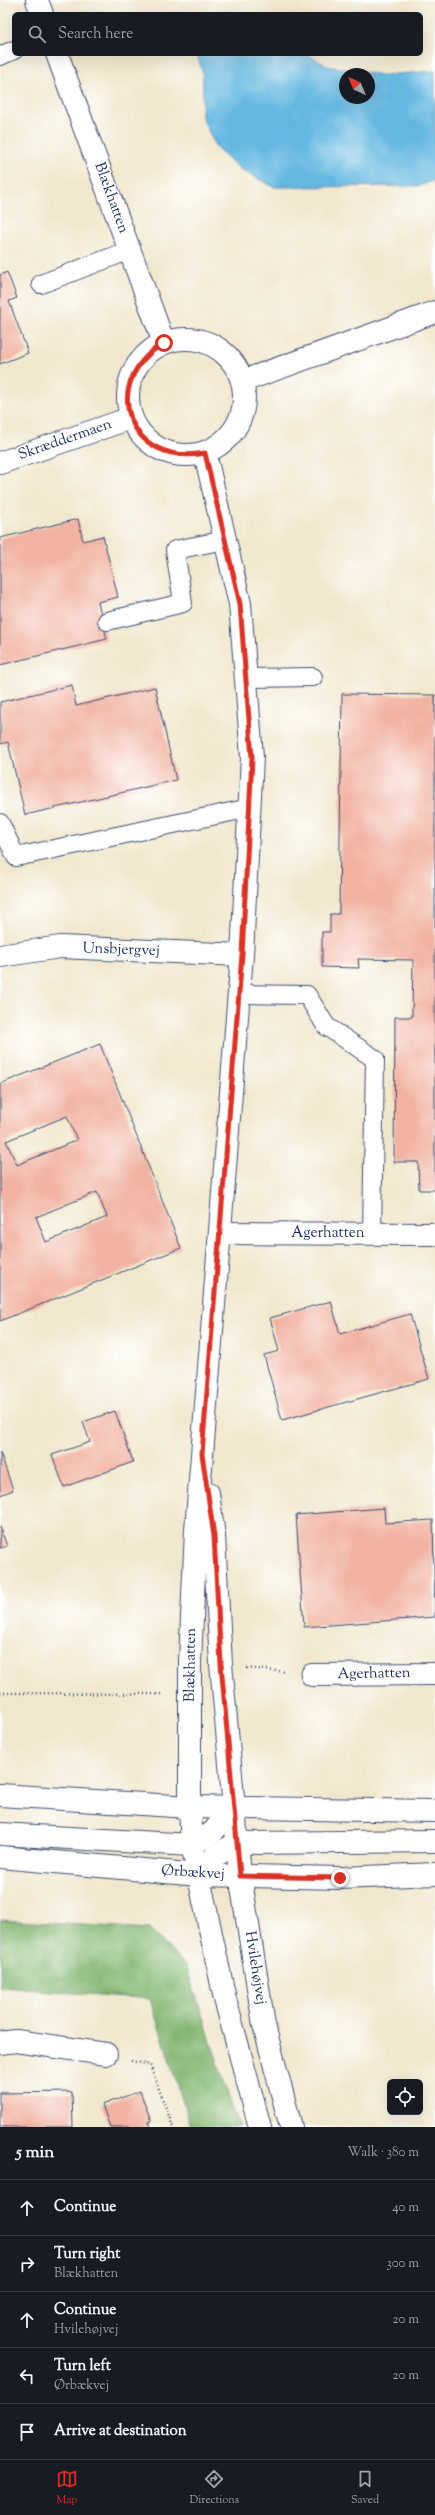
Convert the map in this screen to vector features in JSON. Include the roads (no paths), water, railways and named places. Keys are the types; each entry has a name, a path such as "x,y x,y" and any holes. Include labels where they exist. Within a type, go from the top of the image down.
{"street":[{"path":"37,0 41,12"},
{"name":"Blækhatten","path":"58,56 164,343"},
{"path":"243,381 435,312"},
{"path":"183,339 209,344 220,349 234,363 243,381 245,398 242,416 234,432 221,444 205,453 188,456 170,454 153,446 140,434 131,418 128,400 129,382 137,366 145,357 164,343 183,339"},
{"name":"Skræddermaen","path":"0,463 131,418"},
{"name":"Blækhatten","path":"199,1875 192,1845 190,1807 191,1694 195,1561 202,1454 242,955 252,758 240,604 205,453"},
{"name":"Unsbjergvej","path":"0,956 60,947 242,955"},
{"name":"Agerhatten","path":"220,1233 435,1234"},
{"name":"Blækhatten","path":"202,1454 214,1536 221,1664 233,1807"},
{"name":"Agerhatten","path":"312,1675 435,1674"},
{"path":"0,1795 190,1807 435,1811"},
{"path":"0,1834 192,1845 213,1832 233,1807"},
{"name":"Hvilehøjvej","path":"233,1807 240,1876 264,2025 291,2127"},
{"path":"260,2127 224,1999 199,1875 215,1856 237,1843 435,1840"},
{"name":"Ørbækvej","path":"0,1857 199,1875 340,1878 435,1874"},
{"path":"0,2043 16,2041 106,2054"}],"lane":[{"path":"0,56 12,51"},
{"path":"41,284 130,250"},
{"path":"107,621 183,603 175,550 225,540"},
{"path":"246,678 313,677"},
{"path":"0,823 16,857 250,808"},
{"path":"239,994 307,995 326,1026 374,1059 372,1234"}],"water":[{"path":"198,56 310,56 327,66 339,68 339,104 375,104 375,74 383,75 435,71 435,180 419,186 274,187 240,169 216,147 202,117 203,74"}]}
